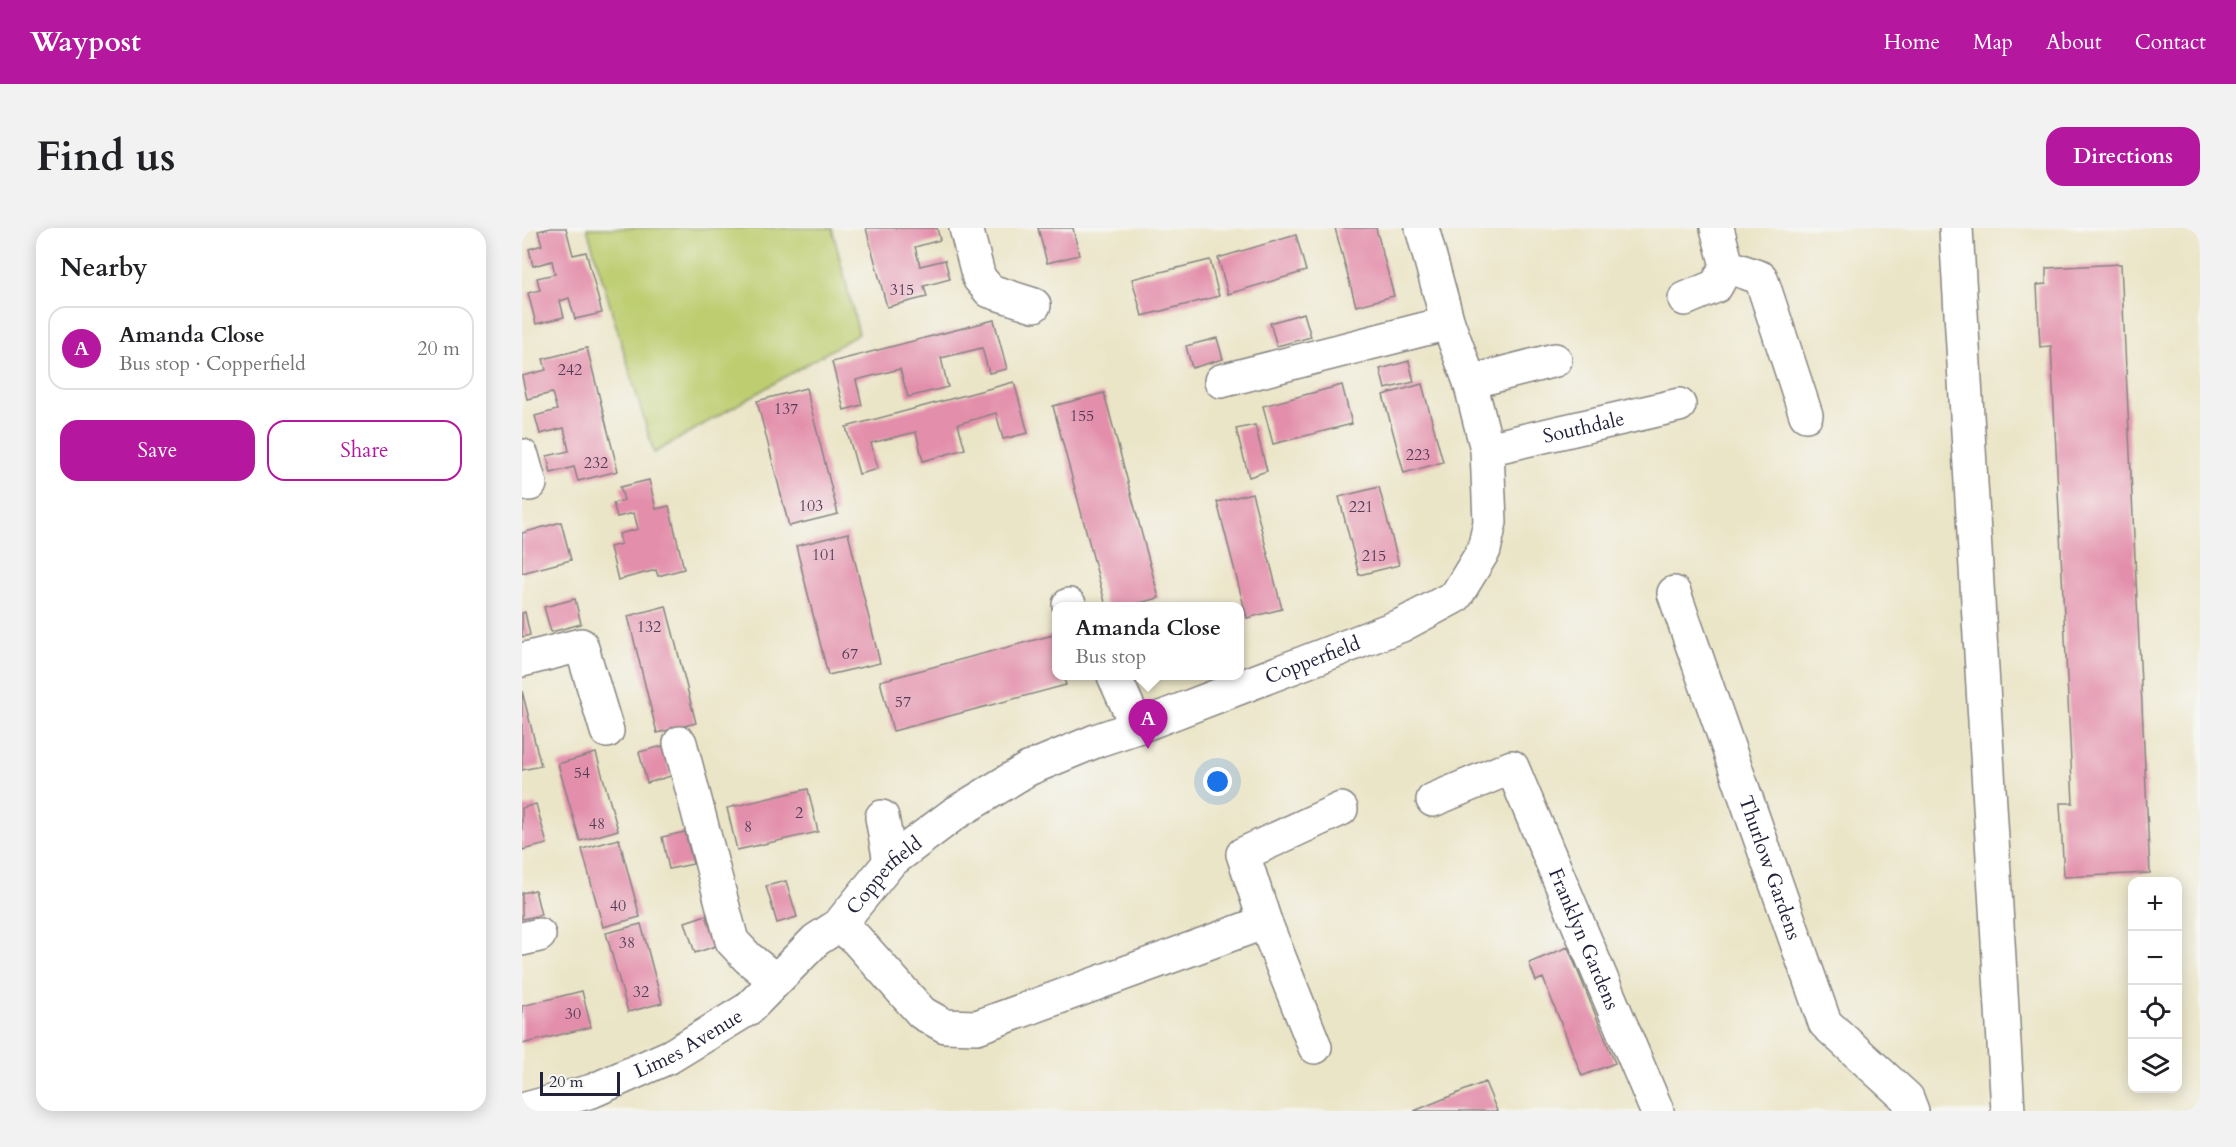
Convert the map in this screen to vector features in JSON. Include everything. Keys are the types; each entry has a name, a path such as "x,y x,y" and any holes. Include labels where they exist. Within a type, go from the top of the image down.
{"street":[{"path":"966,228 979,278 990,291 1034,305"},
{"name":"Copperfield","path":"839,925 890,862 954,814 1028,769 1098,740 1402,625 1456,596 1484,550 1490,522 1487,449 1470,382 1448,323 1422,228"},
{"path":"1685,299 1716,286 1727,266 1717,228"},
{"path":"1956,228 2008,1111"},
{"path":"1727,266 1761,278 1806,415"},
{"path":"1221,381 1448,323"},
{"path":"1470,382 1555,360"},
{"name":"Southdale","path":"1487,449 1679,405"},
{"name":"Thurlow Gardens","path":"1674,593 1825,1023 1908,1098 1912,1111"},
{"path":"522,660 581,645 607,731"},
{"path":"1116,680 1137,727"},
{"path":"680,743 732,941 748,958 776,980"},
{"name":"Franklyn Gardens","path":"1433,800 1512,767 1657,1111"},
{"path":"1315,1047 1265,922 1243,854 1341,808"},
{"path":"882,817 890,862"},
{"path":"839,925 856,939 922,1013 945,1026 977,1027 1265,922"},
{"name":"Limes Avenue","path":"522,1110 592,1091 671,1056 748,1009 816,939 839,925"}],"green space":[{"path":"587,228 832,228 859,334 654,453"}],"building":[{"path":"566,228 573,255 586,252 602,313 575,319 569,298 560,301 564,317 536,324 528,293 540,290 537,278 555,274 552,261 533,266 529,249 542,245 538,231"},
{"path":"866,228 937,228 940,240 915,247 920,266 945,260 950,279 924,286 927,297 887,307"},
{"path":"1038,228 1073,228 1079,255 1047,263"},
{"path":"1335,228 1376,228 1394,296 1356,306"},
{"path":"1296,235 1306,271 1228,294 1218,258"},
{"path":"1210,260 1219,296 1142,316 1132,279"},
{"path":"2121,264 2150,873 2064,877 2060,803 2073,803 2051,346 2040,347 2037,285 2046,284 2046,268"},
{"path":"1304,313 1311,337 1277,346 1270,323"},
{"path":"994,320 1007,369 989,373 982,348 941,358 948,387 908,397 900,369 856,380 862,405 844,410 832,362"},
{"path":"1217,338 1223,359 1192,368 1186,346"},
{"path":"587,348 618,471 578,481 574,467 551,473 547,456 569,451 564,428 540,434 535,416 557,410 552,393 527,399 522,376 546,370 543,359"},
{"path":"1409,361 1414,382 1385,389 1380,369"},
{"path":"1014,382 1028,433 1003,439 996,413 958,424 965,449 923,461 916,432 871,443 878,469 859,474 846,427"},
{"path":"1422,384 1443,462 1404,473 1383,395"},
{"path":"1342,385 1352,424 1273,444 1263,406"},
{"path":"806,388 838,514 789,526 757,401"},
{"path":"1104,393 1159,598 1144,602 1105,602 1053,406"},
{"path":"1255,425 1267,471 1249,477 1236,429"},
{"path":"649,480 656,509 669,506 684,569 658,576 656,570 618,580 610,547 621,544 619,534 638,529 634,513 617,517 613,503 624,500 620,487"},
{"path":"1379,487 1399,565 1359,575 1339,497"},
{"path":"1252,493 1282,609 1247,618 1217,502"},
{"path":"561,522 571,560 522,573 522,533"},
{"path":"848,533 880,663 828,675 796,546"},
{"path":"575,599 581,624 551,632 544,607"},
{"path":"666,606 696,723 657,733 628,616"},
{"path":"525,612 530,635 522,637 522,613"},
{"path":"1052,635 1052,680 1064,680 1066,685 893,731 880,681"},
{"path":"522,691 541,766 522,770"},
{"path":"663,746 671,776 647,783 639,752"},
{"path":"596,753 618,830 580,841 558,764"},
{"path":"808,789 818,832 737,850 727,808"},
{"path":"536,804 547,844 522,850 522,808"},
{"path":"685,832 693,864 669,869 662,837"},
{"path":"619,839 640,917 603,927 582,849"},
{"path":"786,881 797,917 777,923 766,886"},
{"path":"535,890 541,915 522,919 522,893"},
{"path":"706,915 716,946 695,953 685,922"},
{"path":"641,924 662,1003 628,1012 606,933"},
{"path":"1568,947 1615,1063 1582,1076 1543,978 1536,981 1529,963"},
{"path":"582,991 591,1027 522,1044 522,1006"},
{"path":"1485,1082 1497,1111 1414,1111"}],"place":[{"name":"Amanda Close","path":"1148,749"}]}
